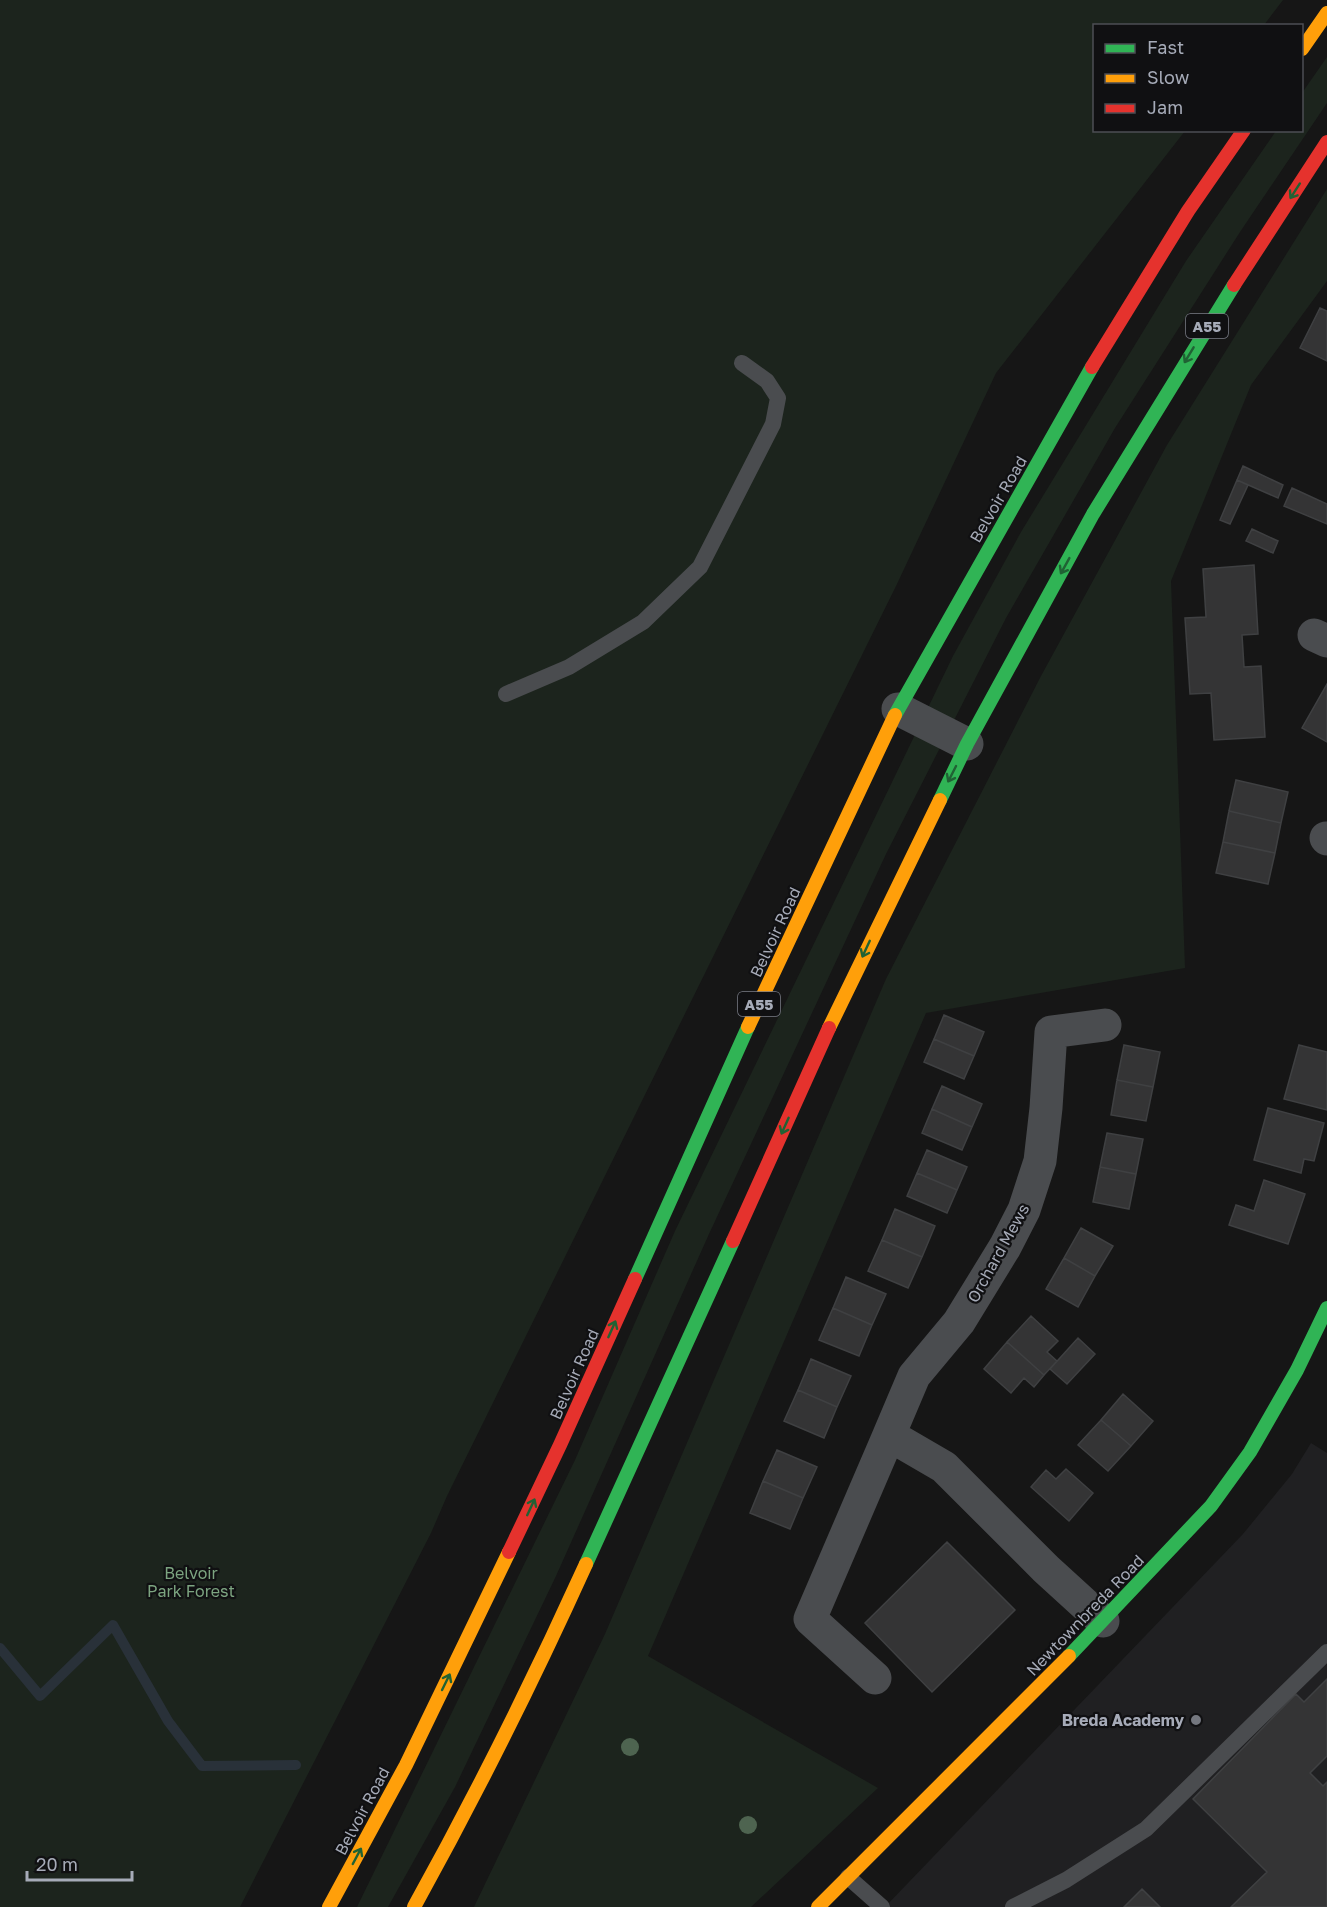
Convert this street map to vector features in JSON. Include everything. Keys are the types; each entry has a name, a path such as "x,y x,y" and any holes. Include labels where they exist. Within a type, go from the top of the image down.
{"main road":[{"path":"1303,48 1327,14"},
{"name":"Belvoir Road","path":"329,1907 406,1765 560,1445 753,1017 898,709 1108,340 1188,211 1243,132"},
{"name":"A55","path":"414,1907 536,1675 828,1030 967,744 1093,514 1203,333 1327,142"},
{"name":"Newtownbreda Road","path":"818,1907 1103,1621 1211,1506 1250,1452 1297,1370 1327,1308"}],"street":[{"path":"898,709 967,744"},
{"name":"Orchard Mews","path":"875,1678 810,1619 914,1376 959,1322 1005,1247 1024,1210 1040,1161 1051,1032 1104,1025"},
{"path":"889,1435 944,1467 1046,1569 1103,1621"}],"lane":[{"path":"506,694 569,667 643,622 700,567 773,424 778,398 767,381 742,363"},
{"path":"1013,1907 1066,1880 1146,1829 1327,1652"},
{"path":"848,1877 882,1907"}],"shaded area":[{"name":"Breda Academy","path":"1311,1443 1327,1453 1327,1907 885,1907 1243,1534 1292,1474"}],"green space":[{"name":"Belvoir Park Forest","path":"0,0 1283,0 1265,24 1093,24 1093,132 1184,132 996,373 897,584 447,1496 431,1533 240,1907 0,1907"},
{"path":"1327,57 1327,103 1240,232 1115,428 1006,618 886,854 709,1234 556,1576 455,1787 388,1907 357,1907 575,1460 675,1231 953,656 1021,532 1186,261 1275,132 1303,132 1303,92"},
{"path":"1327,189 1327,281 1251,385 1171,581 1185,968 926,1013 648,1656 878,1788 751,1907 474,1907 605,1634 886,979 1041,676 1167,445"}],"building":[{"path":"1320,308 1327,311 1327,361 1300,348"},
{"path":"1243,466 1283,485 1278,498 1237,480"},
{"path":"1237,480 1248,485 1230,524 1220,520"},
{"path":"1292,488 1327,504 1327,524 1284,506"},
{"path":"1252,529 1278,541 1273,553 1246,541"},
{"path":"1254,565 1258,634 1242,635 1244,667 1261,666 1265,737 1214,740 1211,693 1190,694 1185,618 1206,617 1203,569"},
{"path":"1327,684 1327,742 1302,728"},
{"path":"1236,780 1288,792 1281,823 1229,811"},
{"path":"1229,811 1281,823 1275,853 1223,842"},
{"path":"1223,842 1275,853 1268,884 1216,873"},
{"path":"944,1015 984,1032 974,1056 934,1039"},
{"path":"934,1039 974,1056 964,1079 924,1062"},
{"path":"1124,1045 1160,1052 1153,1087 1117,1080"},
{"path":"1299,1045 1327,1052 1327,1110 1284,1099"},
{"path":"1117,1080 1153,1087 1146,1121 1111,1115"},
{"path":"942,1086 982,1104 972,1127 932,1109"},
{"path":"1268,1108 1324,1123 1314,1161 1304,1159 1301,1173 1254,1160"},
{"path":"932,1109 972,1127 962,1150 922,1133"},
{"path":"1107,1133 1143,1139 1136,1174 1100,1167"},
{"path":"927,1150 967,1167 957,1190 917,1173"},
{"path":"1100,1167 1136,1174 1129,1209 1093,1202"},
{"path":"917,1173 957,1190 947,1213 907,1196"},
{"path":"1264,1180 1305,1194 1288,1244 1229,1225 1236,1205 1254,1211"},
{"path":"895,1209 935,1226 922,1257 882,1240"},
{"path":"1081,1228 1113,1246 1095,1276 1064,1258"},
{"path":"882,1240 922,1257 908,1288 868,1271"},
{"path":"1064,1258 1095,1276 1078,1307 1046,1289"},
{"path":"846,1277 886,1294 872,1325 833,1308"},
{"path":"833,1308 872,1325 859,1356 819,1340"},
{"path":"1031,1316 1058,1341 1047,1352 1057,1361 1044,1375 1007,1342"},
{"path":"1078,1338 1095,1354 1067,1384 1050,1369"},
{"path":"1007,1342 1044,1375 1034,1387 1024,1378 1011,1393 984,1369"},
{"path":"811,1359 851,1376 837,1407 798,1390"},
{"path":"798,1390 837,1407 824,1438 784,1421"},
{"path":"1123,1394 1153,1421 1131,1446 1101,1420"},
{"path":"1101,1420 1131,1446 1108,1471 1078,1445"},
{"path":"777,1450 817,1467 803,1498 763,1481"},
{"path":"1066,1469 1093,1493 1069,1521 1031,1487 1046,1470 1056,1479"},
{"path":"763,1481 803,1498 790,1529 750,1513"},
{"path":"947,1542 1015,1610 932,1692 865,1623"},
{"path":"1327,1679 1327,1756 1310,1773 1323,1786 1327,1782 1327,1907 1231,1907 1267,1872 1193,1799 1296,1694 1304,1702"},
{"path":"1142,1889 1160,1907 1124,1907"}],"waterway":[{"path":"0,1648 40,1696 113,1625 168,1721 202,1766 296,1765"}],"traffic: fast":[{"path":"940,800 967,744 1093,514 1234,285"},
{"path":"895,715 1092,367"},
{"path":"635,1279 748,1027"},
{"path":"586,1564 733,1241"},
{"path":"1069,1656 1211,1506 1250,1452 1297,1370 1327,1308"}],"traffic: slow":[{"path":"1303,48 1327,13"},
{"path":"748,1027 895,715"},
{"path":"829,1028 940,800"},
{"path":"329,1907 406,1765 509,1552"},
{"path":"414,1907 460,1823 586,1564"},
{"path":"818,1907 1069,1656"}],"traffic: jam":[{"path":"1092,367 1188,211 1243,132"},
{"path":"1234,285 1327,142"},
{"path":"733,1241 829,1028"},
{"path":"509,1552 635,1279"}],"place":[{"name":"Breda Academy","path":"1196,1720"}]}
